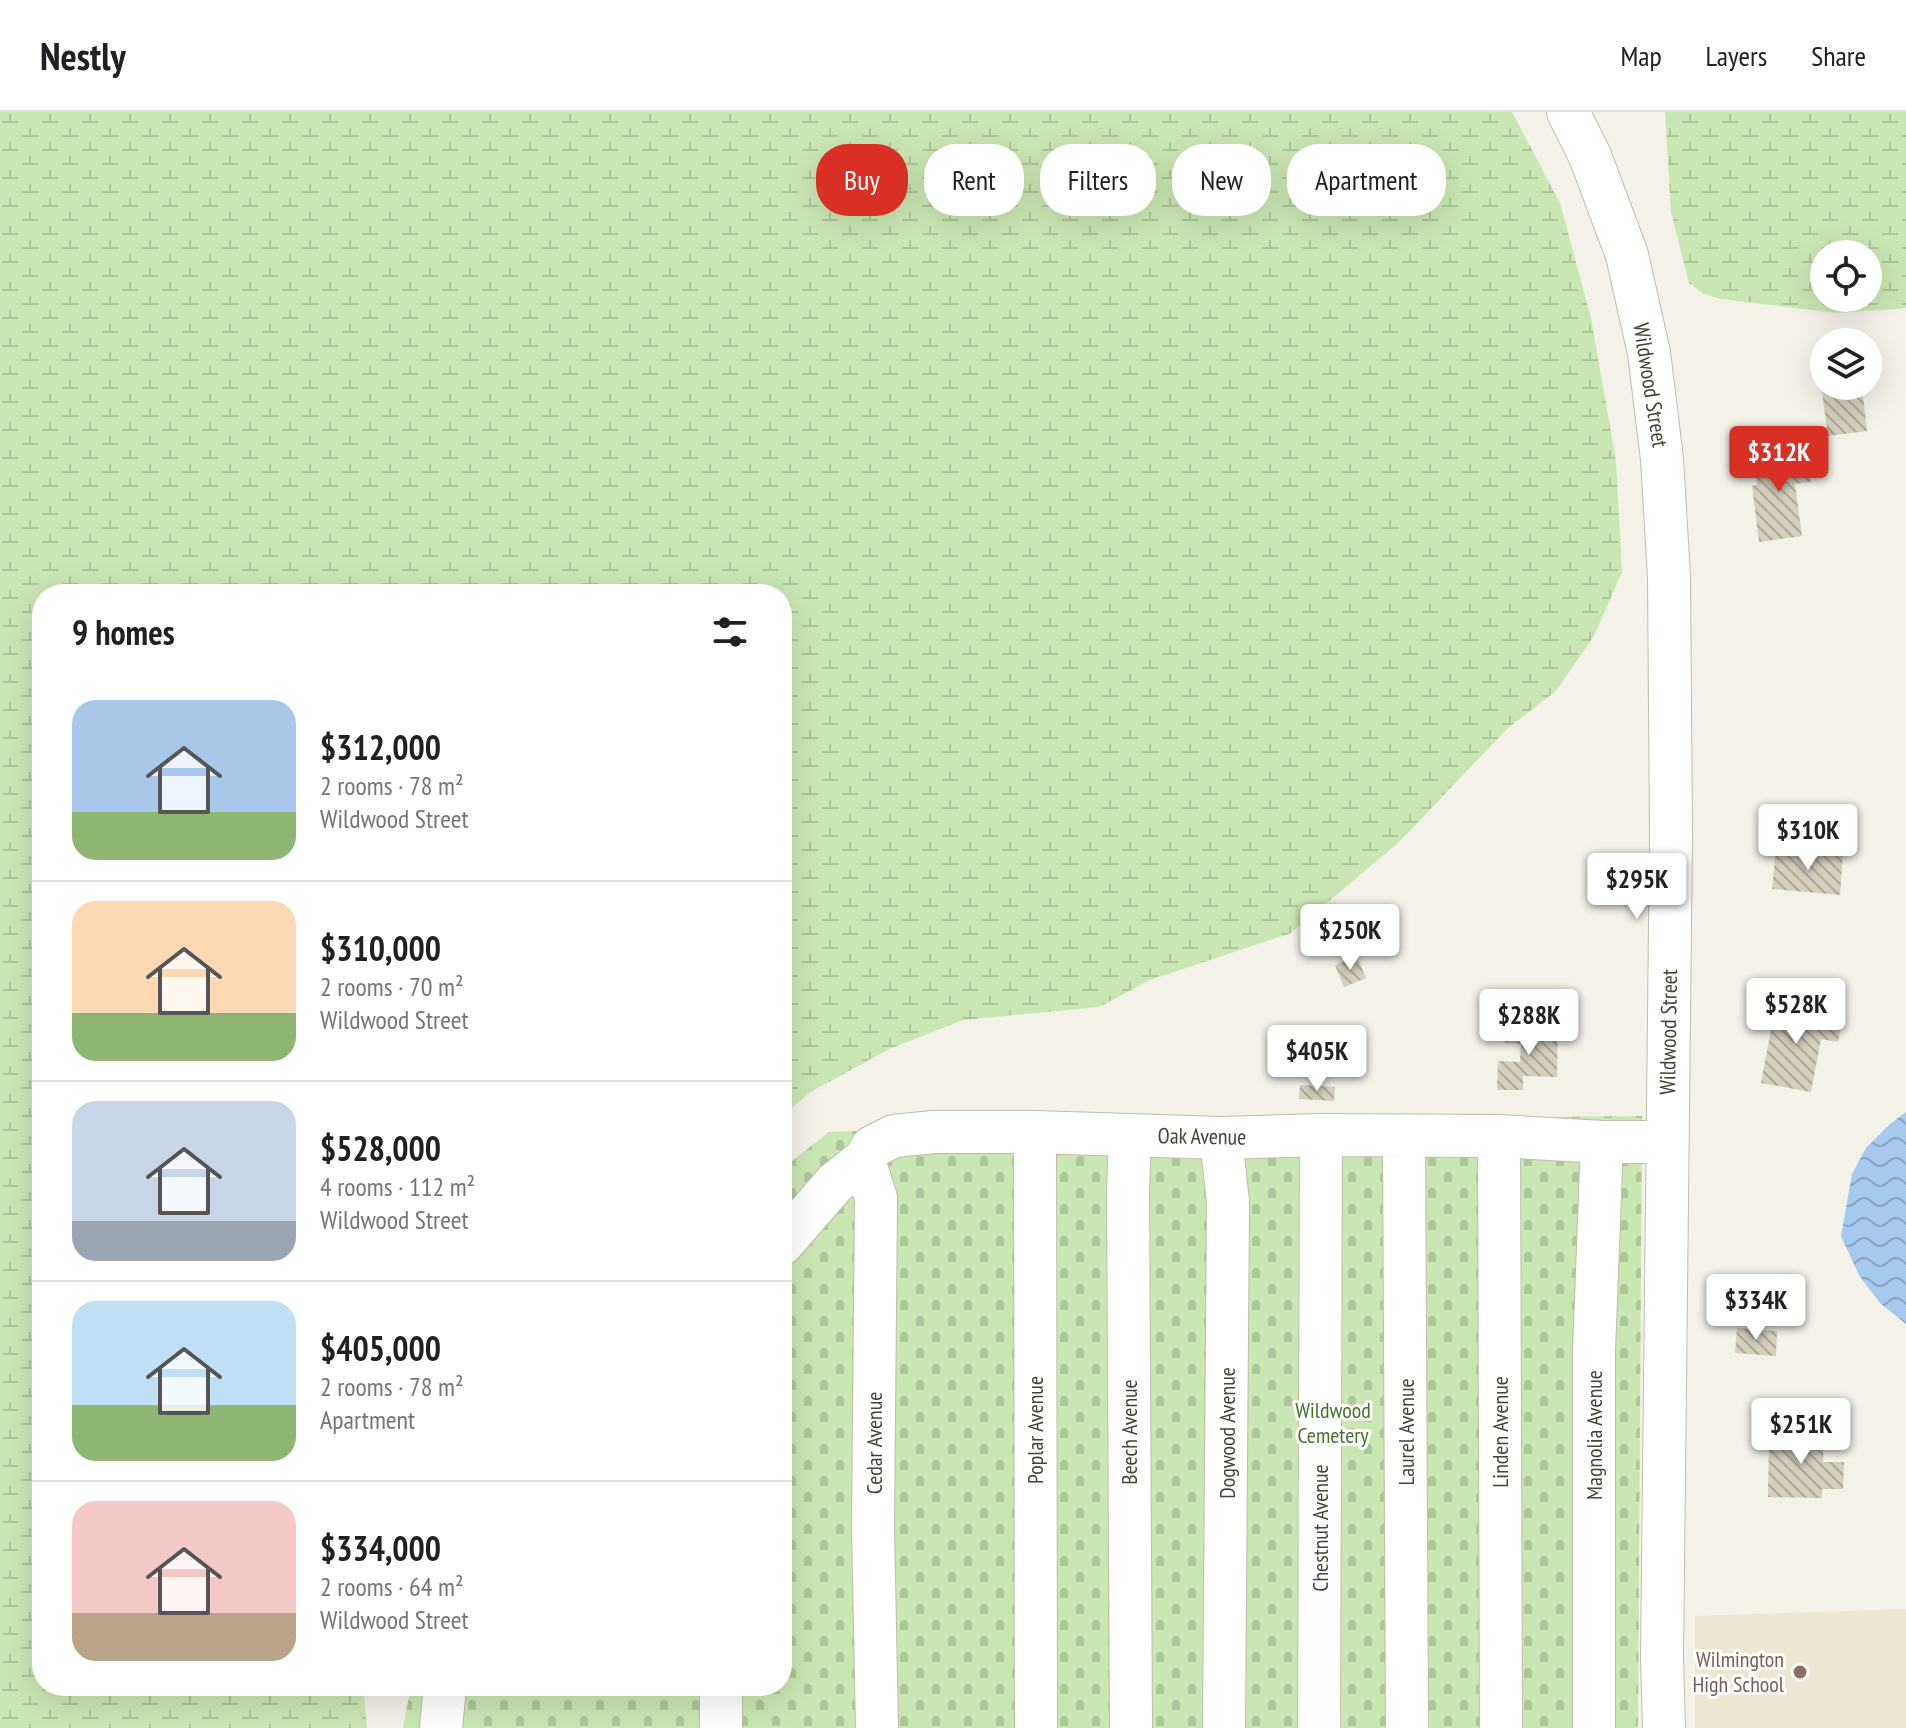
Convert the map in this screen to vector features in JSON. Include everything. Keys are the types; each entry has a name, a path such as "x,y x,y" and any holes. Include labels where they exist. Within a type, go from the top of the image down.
{"street":[{"name":"Wildwood Street","path":"1568,112 1590,156 1627,255 1649,353 1660,434 1669,577 1671,834 1662,1642 1664,1728"},
{"name":"Oak Avenue","path":"792,1232 835,1183 864,1160 872,1147 894,1136 933,1132 1035,1132 1221,1138 1499,1136 1667,1142"},
{"name":"Poplar Avenue","path":"1035,1132 1036,1728"},
{"name":"Beech Avenue","path":"1130,1135 1131,1728"},
{"name":"Chestnut Avenue","path":"1319,1728 1321,1135"},
{"name":"Laurel Avenue","path":"1404,1136 1407,1728"},
{"name":"Linden Avenue","path":"1499,1136 1501,1728"},
{"name":"Dogwood Avenue","path":"1221,1138 1228,1202 1224,1728"},
{"name":"Magnolia Avenue","path":"1594,1728 1594,1351 1602,1142"},
{"name":"Cedar Avenue","path":"864,1160 876,1198 873,1527 877,1728"},
{"path":"441,1728 444,1696"},
{"path":"721,1696 721,1728"}],"shaded area":[{"name":"Wilmington High School","path":"1906,1609 1906,1728 1695,1728 1695,1616"}],"green space":[{"path":"0,112 1512,112 1560,203 1591,318 1616,461 1622,572 1594,636 1556,691 1508,728 1398,843 1291,933 1150,980 1099,1007 963,1020 889,1049 809,1093 792,1108 792,584 32,584 32,1696 364,1696 367,1728 0,1728"},
{"path":"1665,112 1906,112 1906,308 1882,310 1882,240 1810,240 1810,310 1721,299 1704,294 1689,283 1671,212"},
{"name":"Wildwood Cemetery","path":"1642,1116 1638,1728 403,1728 409,1696 792,1696 792,1161 829,1132 1152,1121"}],"water":[{"path":"1906,1112 1906,1324 1880,1303 1860,1277 1841,1236 1852,1174 1866,1148"}],"building":[{"path":"1823,400 1863,400 1867,431 1828,436"},
{"path":"1807,450 1811,482 1795,484 1802,536 1759,542 1752,486 1757,485 1754,458"},
{"path":"1776,849 1843,855 1840,895 1772,889"},
{"path":"1357,957 1366,978 1344,987 1335,965"},
{"path":"1776,1003 1825,1012 1824,1019 1842,1023 1838,1042 1821,1039 1811,1092 1761,1083"},
{"path":"1520,1028 1558,1029 1557,1077 1523,1076 1523,1090 1497,1090 1498,1061 1520,1062 1521,1044 1505,1043 1505,1031 1520,1031"},
{"path":"1300,1085 1335,1087 1334,1101 1299,1099"},
{"path":"1737,1328 1777,1331 1776,1356 1735,1353"},
{"path":"1769,1431 1824,1432 1823,1462 1844,1462 1843,1489 1822,1489 1822,1498 1768,1497"}],"place":[{"name":"Wilmington High School","path":"1800,1672"}]}
